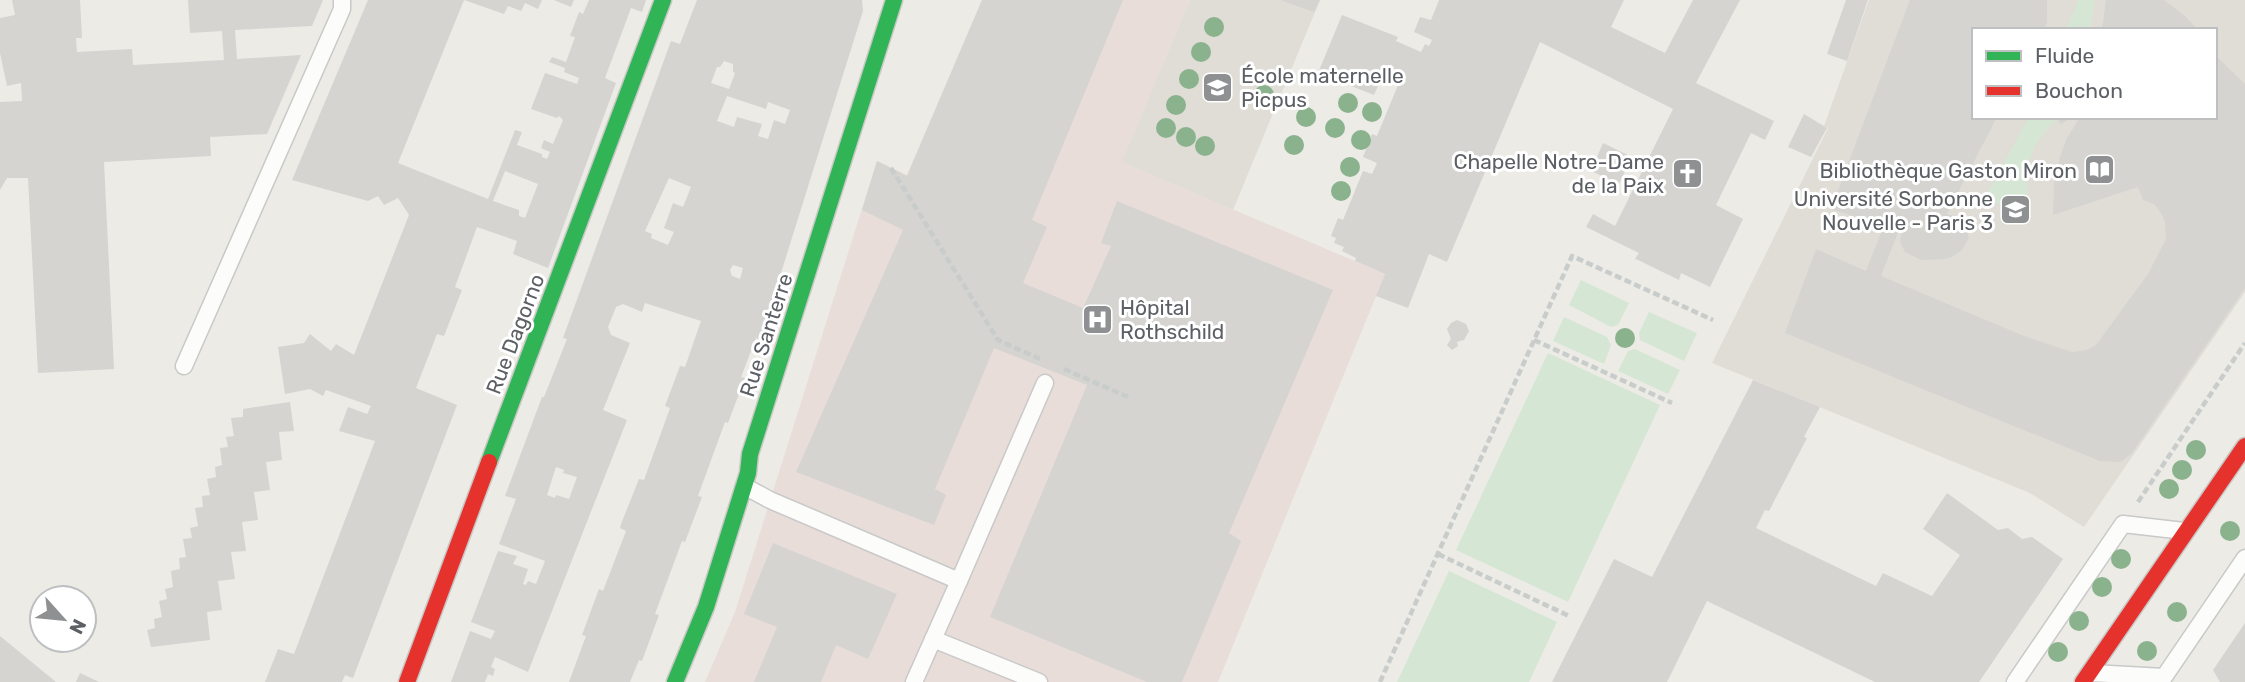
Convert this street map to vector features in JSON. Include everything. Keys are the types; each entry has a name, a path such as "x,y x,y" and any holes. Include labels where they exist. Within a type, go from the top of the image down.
{"street":[{"name":"Rue Dagorno","path":"407,682 663,0"},
{"name":"Rue Santerre","path":"675,682 706,607 748,473 750,454 894,0"},
{"path":"2087,677 2245,446"}],"lane":[{"path":"184,366 342,9 342,0"},
{"path":"914,682 1045,383"},
{"path":"744,486 769,500 959,581"},
{"path":"2015,682 2123,524 2187,531"},
{"path":"2087,677 2164,677 2245,558"},
{"path":"933,639 1039,682"}],"path":[{"path":"891,168 998,340 1041,359"},
{"path":"1380,682 1572,256 1713,320"},
{"path":"1534,340 1672,403"},
{"path":"2123,524 2245,343"},
{"path":"1052,364 1128,397"},
{"path":"1438,554 1569,616"}],"shaded area":[{"name":"Hôpital Rothschild","path":"982,0 1190,0 1122,162 1385,274 1218,682 705,682 735,612 877,161 907,175"},
{"name":"École maternelle Picpus","path":"1190,0 1320,0 1233,210 1121,162"},
{"name":"Université Sorbonne Nouvelle - Paris 3","path":"1869,0 2245,0 2245,292 2084,527 2030,493 1712,363 1828,128 1824,126"}],"green space":[{"path":"2079,0 2095,0 2090,28 2066,28"},
{"path":"2028,119 2057,119 2040,139 2030,158 2027,178 2028,205 2010,206 1985,197"},
{"path":"1581,280 1629,303 1618,325 1611,327 1569,305"},
{"path":"1649,312 1697,333 1684,361 1640,340 1639,333"},
{"path":"1564,317 1607,337 1611,345 1604,364 1553,341"},
{"path":"1635,349 1680,370 1668,394 1618,371 1628,351"},
{"path":"1548,353 1660,405 1568,602 1456,550"},
{"path":"1449,571 1557,622 1529,682 1397,682"}],"building":[{"path":"12,0 80,0 82,38 76,38 77,52 132,49 133,65 224,60 222,31 190,33 188,0 323,0 312,26 235,30 237,59 301,55 267,134 210,137 211,156 104,162 114,369 38,373 28,178 7,178 0,190 0,102 22,101 21,83 7,86 0,53 0,18 15,15"},
{"path":"368,0 464,0 398,163 488,199 515,130 522,132 517,145 542,154 542,157 547,159 550,152 541,148 544,140 553,144 563,120 559,116 557,118 531,109 545,73 577,84 579,78 564,72 565,68 549,62 552,57 566,62 575,37 570,36 579,12 583,14 589,0 646,0 642,12 631,8 605,78 616,83 548,268 513,254 517,241 477,227 455,287 462,290 444,336 437,334 416,388 457,405 353,678 345,675 342,682 265,682 278,649 294,654 375,441 339,431 348,407 367,414 371,406 326,390 323,396 310,389 285,394 278,347 304,343 310,334 331,351 336,344 354,355 409,215 398,198 384,205 378,196 368,201 292,180","holes":["505,171 538,184 525,218 519,216 519,210 493,201"]},
{"path":"464,0 542,0 538,9 525,3 521,11 508,6 504,14"},
{"path":"554,0 574,0 571,7"},
{"path":"697,0 862,0 863,11 760,340 756,338 741,377 745,378 728,423 725,422 698,496 702,497 685,542 682,541 655,614 659,615 642,661 639,660 630,682 569,682 599,589 603,591 626,531 620,528 621,524 639,479 644,480 670,408 665,406 680,366 685,367 701,321 645,303 642,312 623,304 616,307 608,327 611,335 630,343 603,410 627,420 528,672 495,657 491,667 495,669 493,676 488,674 485,682 451,682 470,631 491,639 495,631 471,622 498,551 517,556 513,564 528,569 523,584 526,585 528,581 536,584 545,561 499,544 516,499 505,496 567,339 563,338 671,41 680,44","holes":["724,61 733,64 735,73 729,89 711,83 717,67","727,96 766,109 768,102 790,110 785,124 774,120 768,139 758,136 762,124 737,117 734,127 717,121","669,178 691,187 683,207 673,203 664,228 674,232 668,245 651,238 652,234 645,231","733,265 743,268 740,279 732,276 730,270","556,467 564,470 563,473 577,477 569,499 556,495 555,498 547,495"]},
{"path":"982,0 1123,0 1032,220 1047,227 1023,283 1083,308 1111,246 1101,243 1117,201 1333,290 1229,533 1241,541 1182,682 1147,682 990,617 1087,385 994,348 935,489 946,495 934,525 796,472 903,230 862,210 877,161 907,176"},
{"path":"1280,0 1320,0 1314,12"},
{"path":"1439,0 1624,0 1611,27 1665,53 1693,0 1740,0 1696,83 1774,121 1765,140 1751,133 1716,205 1743,219 1710,287 1681,273 1679,280 1635,259 1639,253 1586,227 1593,214 1615,226 1673,109 1540,42 1447,262 1429,254 1408,308 1376,296 1385,274 1355,261 1356,258 1342,251 1344,247 1334,243 1336,238 1331,236 1338,218 1343,220 1363,171 1372,174 1377,163 1363,157 1372,134 1377,136 1403,73 1387,66 1374,95 1318,73 1342,15 1398,37 1396,41 1421,52 1425,44 1429,46 1432,40 1414,32 1420,17 1431,20"},
{"path":"1846,0 1868,0 1847,61 1827,54"},
{"path":"1910,0 2047,0 2047,23 2044,28 1972,28 1972,119 1996,119 1947,214 1965,224 1969,238 1962,250 1952,257 1921,260 1905,252 1900,242 1902,231 1899,230 1881,276 2024,336 2072,352 2086,350 2096,345 2148,274 2166,239 2165,222 2154,204 2143,200 2138,187 2053,215 2054,184 2066,140 2079,119 2217,119 2217,57 2245,84 2245,288 2132,453 2121,462 2100,461 1785,333 1816,249 1866,271 1884,225 1831,209"},
{"path":"2106,0 2164,0 2196,28 2102,28"},
{"path":"1804,114 1827,128 1811,157 1788,147"},
{"path":"1603,143 1632,157 1619,184 1591,171"},
{"path":"1457,320 1466,324 1469,331 1464,340 1457,342 1458,346 1452,350 1447,345 1451,339 1447,329"},
{"path":"1753,380 1820,407 1769,511 1765,510 1756,528 1876,586 1883,573 1932,596 1960,555 1923,529 1947,493 1998,530 2008,528 2022,539 2032,537 2063,559 1979,682 1875,682 1707,601 1667,682 1552,682 1614,559 1652,577"},
{"path":"290,402 294,431 279,432 282,460 266,462 270,490 254,492 258,520 242,522 246,551 231,552 235,579 218,581 222,610 207,612 210,640 151,647 147,630 155,628 154,619 162,617 159,601 167,599 165,589 173,587 171,571 180,569 179,558 186,557 183,539 192,538 190,528 198,526 195,508 203,507 202,496 210,495 207,479 216,477 215,467 222,465 220,448 228,447 226,437 234,436 231,418 243,417 243,409"},
{"path":"773,543 897,594 868,659 836,645 821,682 754,682 777,627 744,614"},
{"path":"2245,623 2245,682 2220,682 2213,670"},
{"path":"0,636 56,682 0,682"},
{"path":"80,673 99,682 76,682"}],"traffic: fast":[{"path":"489,462 663,0"},
{"path":"675,682 706,607 748,473 750,454 894,0"}],"traffic: jam":[{"path":"2083,682 2245,446"},
{"path":"407,682 489,462"}],"place":[{"name":"École maternelle Picpus","path":"1218,87"},
{"name":"Bibliothèque Gaston Miron","path":"2100,170"},
{"name":"Chapelle Notre-Dame de la Paix","path":"1687,173"},
{"name":"Université Sorbonne Nouvelle - Paris 3","path":"2016,210"},
{"name":"Hôpital Rothschild","path":"1097,319"}]}
